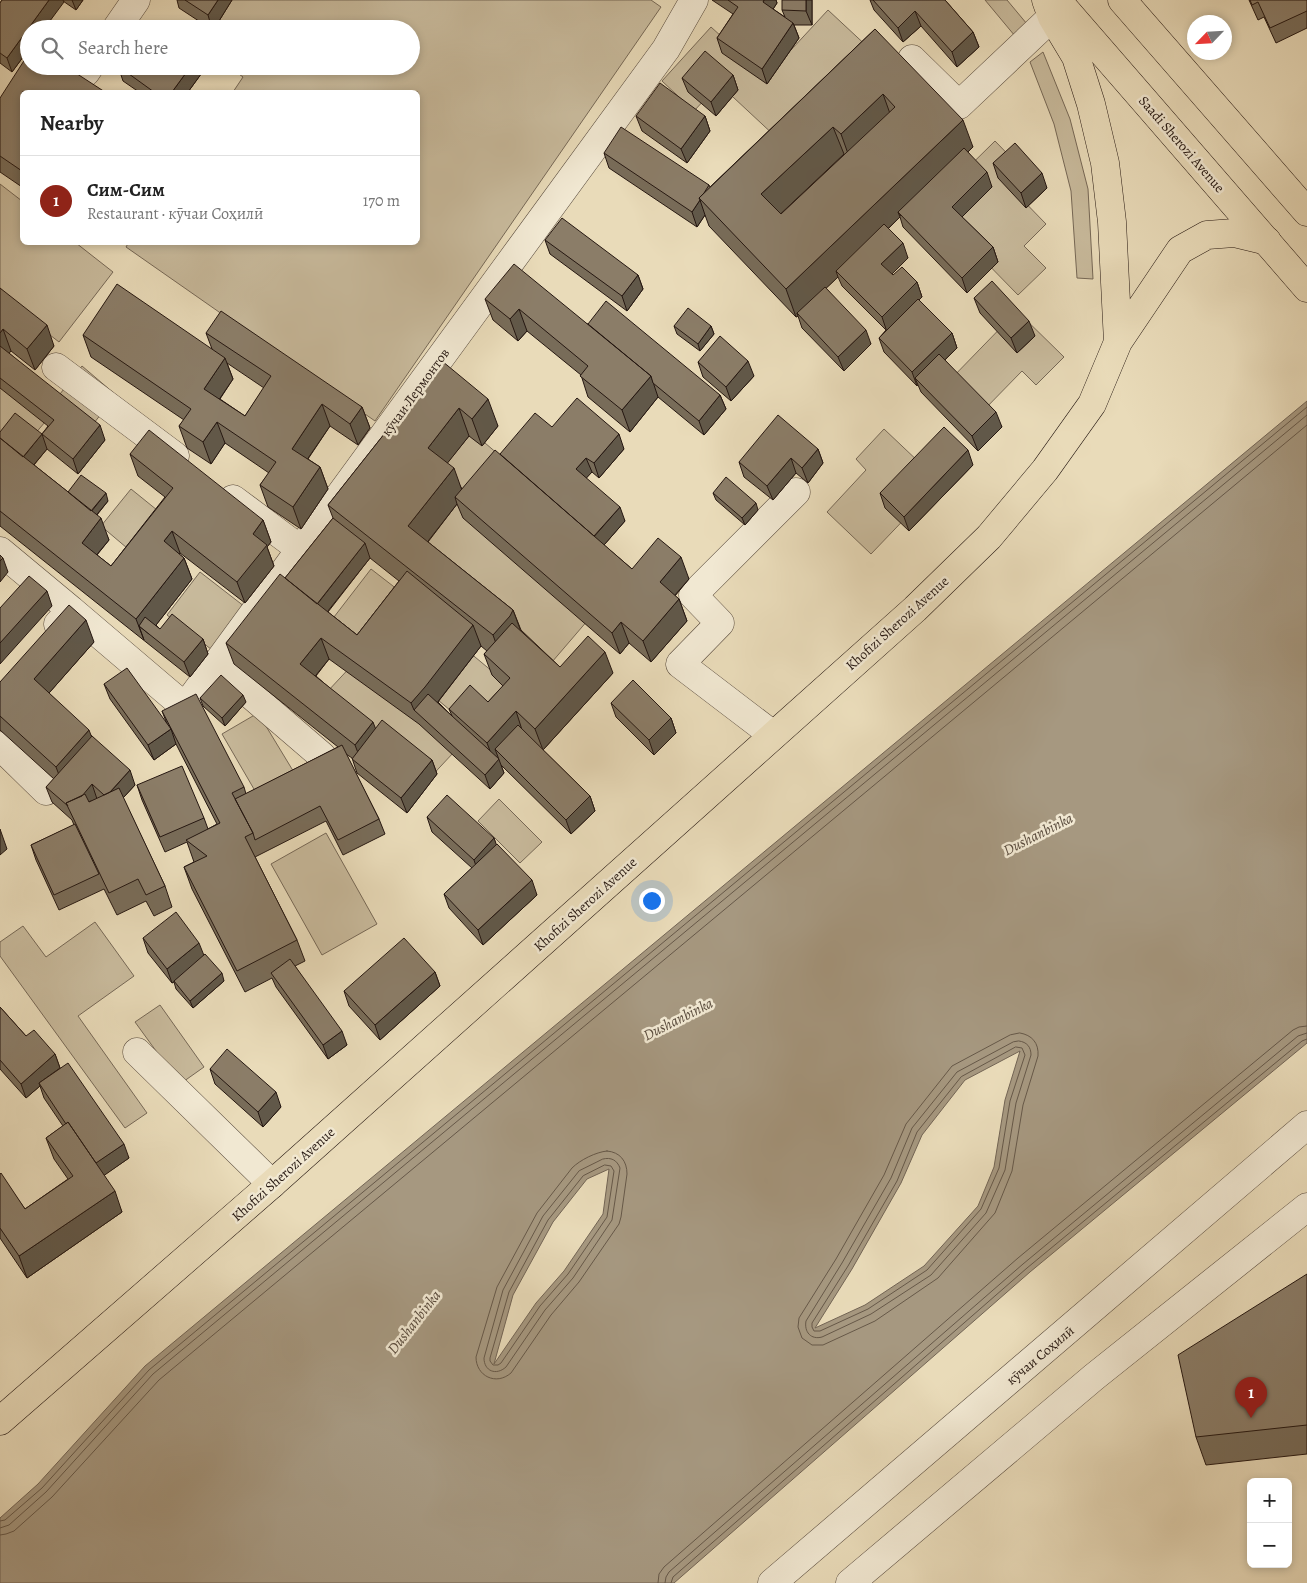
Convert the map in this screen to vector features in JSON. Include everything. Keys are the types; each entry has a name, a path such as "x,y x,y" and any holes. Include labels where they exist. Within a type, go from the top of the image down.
{"main road":[{"path":"1122,0 1307,212"},
{"path":"1051,5 1076,57 1091,104 1104,163 1112,222 1118,342"},
{"name":"Saadi Sherozi Avenue","path":"1051,5 1267,241 1307,288"},
{"path":"1118,342 1180,250 1206,235 1234,233 1267,241"},
{"name":"Khofizi Sherozi Avenue","path":"0,1421 272,1184 915,609 989,537 1045,470 1092,404 1118,342"}],"street":[{"path":"122,20 136,0"},
{"name":"кӯчаи Лермонтов","path":"0,551 185,707 666,49 694,0"},
{"path":"912,59 959,104 1051,5"},
{"path":"56,367 300,549"},
{"path":"772,736 680,664 720,622 693,595 796,492"},
{"path":"38,645 71,610"},
{"path":"216,665 322,756"},
{"path":"0,746 46,791"},
{"path":"137,1052 272,1184"},
{"name":"кӯчаи Соҳилӣ","path":"772,1583 1307,1126"},
{"path":"850,1583 1094,1377 1307,1208"}],"shaded area":[{"path":"229,0 651,0 661,7 375,421 126,247 127,245 420,245 420,90 234,90 243,77 240,75 420,75 420,20 216,20"},
{"path":"985,0 1007,0 1027,24 1015,36"},
{"path":"828,10 886,64 777,138 719,84 694,111 662,81 711,27 766,77"},
{"path":"1043,52 1070,119 1088,189 1093,279 1077,278 1071,191 1054,124 1030,62"},
{"path":"995,141 1027,174 1012,189 1046,224 1024,246 1046,268 1018,295 930,205"},
{"path":"0,184 20,199 20,245 79,245 113,272 59,342 0,296"},
{"path":"1017,311 1064,357 1036,385 1022,371 980,414 948,382"},
{"path":"0,364 55,410 14,459 0,447"},
{"path":"82,366 116,395 94,423 60,394"},
{"path":"465,426 505,460 588,620 540,676 402,558 425,474"},
{"path":"884,429 940,482 871,554 827,512 866,470 856,459"},
{"path":"131,489 157,510 127,548 101,526"},
{"path":"371,569 402,593 365,641 334,617"},
{"path":"200,572 249,610 216,653 167,615"},
{"path":"469,652 511,687 475,731 432,695"},
{"path":"355,662 454,752 426,782 327,692"},
{"path":"258,713 295,774 258,796 222,734"},
{"path":"499,799 542,842 520,863 478,821"},
{"path":"326,833 377,924 322,955 271,864"},
{"path":"95,922 134,976 78,1016 147,1113 125,1128 0,956 0,942 23,926 46,957"},
{"path":"160,1005 204,1067 180,1084 135,1022"}],"water":[{"name":"Dushanbinka","path":"1307,401 1307,1043 1030,1272 674,1583 0,1583 0,1518 38,1484 145,1366","holes":["1020,1051 1005,1100 994,1167 978,1206 924,1266 865,1305 815,1328 852,1269 901,1183 922,1135 965,1080","609,1169 603,1214 564,1271 536,1303 494,1364 513,1295 553,1222 587,1179"]}],"building":[{"path":"2,0 49,0 35,20 20,20 20,40 7,58 0,53 0,3"},
{"path":"185,0 218,0 208,15"},
{"path":"728,0 764,0 763,2 793,23 762,69 717,38 738,7"},
{"path":"782,0 806,0 806,11 782,10"},
{"path":"873,0 945,0 973,32 952,52 915,11 898,28"},
{"path":"1250,0 1307,0 1307,11 1270,28 1258,2 1252,5"},
{"path":"875,29 963,120 786,289 699,198","holes":["883,94 895,107 781,214 761,194 833,127 841,134"]},
{"path":"705,51 733,75 711,102 682,78"},
{"path":"20,67 20,75 79,75 102,90 20,90 20,170 0,156 0,98"},
{"path":"130,75 184,75 173,90 151,90"},
{"path":"660,83 705,116 681,149 636,116"},
{"path":"621,127 709,185 699,198 700,200 692,212 604,153"},
{"path":"1015,143 1042,173 1021,193 993,163"},
{"path":"964,148 987,172 952,207 993,247 962,278 898,212"},
{"path":"562,218 638,275 622,296 545,240"},
{"path":"884,224 903,243 881,264 893,275 902,267 917,282 882,317 836,271"},
{"path":"514,264 651,376 622,410 580,376 588,366 519,309 510,319 485,299"},
{"path":"992,281 1029,321 1011,338 974,298"},
{"path":"117,284 225,358 204,389 245,416 271,376 206,333 221,311 362,407 350,424 322,404 292,449 320,467 293,507 260,485 276,462 217,422 203,442 179,426 191,409 83,335"},
{"path":"825,287 866,330 838,357 797,313"},
{"path":"0,288 47,325 27,349 3,329 0,333"},
{"path":"918,299 952,333 912,372 879,338"},
{"path":"606,301 720,395 699,421 653,383 651,376 588,324"},
{"path":"688,308 711,326 698,344 674,326"},
{"path":"720,336 748,361 726,387 698,362"},
{"path":"0,346 100,425 73,459 42,434 54,420 0,378"},
{"path":"939,354 996,412 972,436 915,378"},
{"path":"442,361 488,399 472,419 459,408 428,448 454,468 408,526 513,610 493,635 328,505"},
{"path":"577,398 619,434 594,463 586,458 576,469 620,507 594,536 500,454 535,413 552,427"},
{"path":"15,413 42,434 23,457 0,438 0,432"},
{"path":"778,415 818,449 802,468 791,458 767,486 739,462"},
{"path":"944,427 968,450 904,517 880,493"},
{"path":"149,430 263,520 253,534 267,545 237,582 172,531 164,541 184,558 136,619 0,511 0,438 101,518 82,543 111,566 173,488 130,454"},
{"path":"495,450 632,569 658,538 681,557 660,582 679,599 643,641 621,622 612,633 455,497"},
{"path":"81,475 106,493 91,511 68,492"},
{"path":"726,477 756,503 742,518 713,493"},
{"path":"333,518 365,543 317,604 285,578"},
{"path":"407,571 473,625 411,703 321,638 300,664 373,722 355,745 226,643 280,574 357,635"},
{"path":"29,576 47,591 0,643 0,608"},
{"path":"69,605 86,620 34,679 89,730 56,767 0,716 0,682"},
{"path":"172,614 203,639 184,662 139,626 145,617 160,629"},
{"path":"512,623 560,667 588,636 605,652 535,729 516,711 487,743 449,709 470,685 488,702 510,678 484,654"},
{"path":"127,668 171,729 148,745 104,684"},
{"path":"221,675 243,695 222,718 200,698"},
{"path":"633,680 671,718 649,740 611,703"},
{"path":"196,694 244,787 232,793 253,833 245,837 297,940 237,971 184,867 207,856 186,840 220,823 162,711"},
{"path":"428,694 499,759 485,775 414,710"},
{"path":"382,720 432,760 401,798 352,759"},
{"path":"518,725 590,796 566,820 495,749"},
{"path":"92,736 130,770 110,792 104,795 92,784 82,796 66,803 68,806 46,787"},
{"path":"342,745 379,819 338,840 320,806 255,840 235,799"},
{"path":"182,766 204,818 160,837 137,785"},
{"path":"119,788 165,886 146,895 138,879 109,893 66,803 85,794 89,802"},
{"path":"447,795 494,838 474,860 427,817"},
{"path":"75,824 99,874 54,895 31,845"},
{"path":"497,844 532,880 478,930 444,894"},
{"path":"176,912 199,943 167,969 143,938"},
{"path":"404,938 435,972 375,1025 344,991"},
{"path":"205,954 222,973 190,1001 174,981"},
{"path":"290,959 342,1031 323,1045 271,973"},
{"path":"0,1007 26,1036 34,1030 55,1054 21,1084 0,1060"},
{"path":"227,1049 276,1092 258,1112 210,1069"},
{"path":"68,1063 124,1144 96,1163 68,1122 66,1124 39,1083"},
{"path":"68,1122 115,1191 19,1256 0,1228 0,1174 25,1209 73,1176 46,1138"},
{"path":"1307,1274 1307,1425 1196,1437 1178,1355"}],"place":[{"name":"Сим-Сим","path":"1251,1418"}]}
